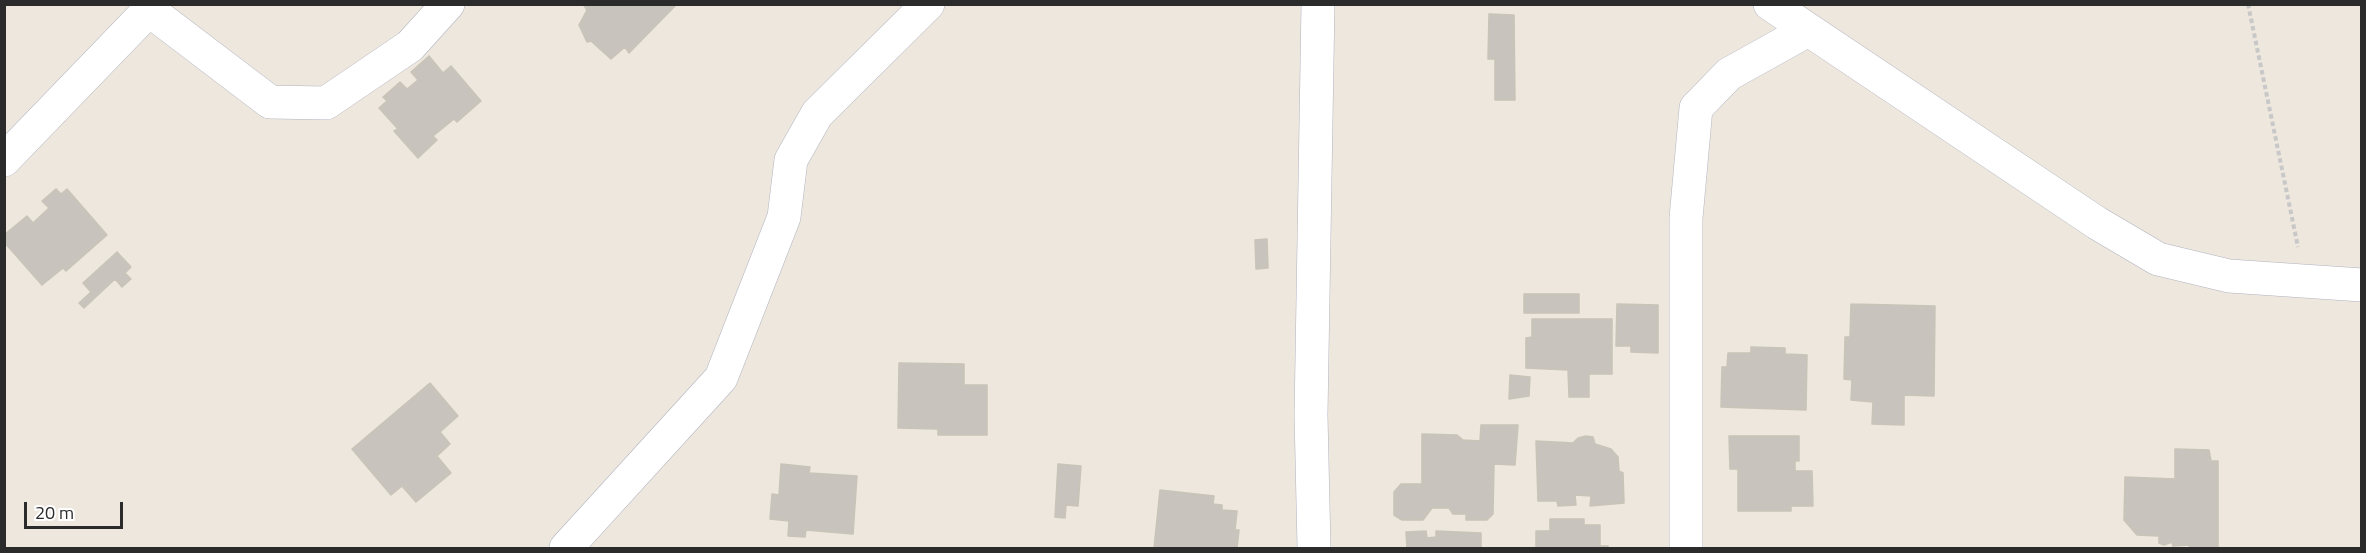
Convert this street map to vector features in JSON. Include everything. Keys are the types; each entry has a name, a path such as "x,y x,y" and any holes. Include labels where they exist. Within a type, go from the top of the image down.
{"street":[{"path":"4,160 148,7 270,102 326,103 410,46 448,4"},
{"path":"567,549 721,378 784,217 791,160 817,114 928,4"},
{"path":"1314,549 1311,415 1318,4"},
{"path":"1770,4 2097,223 2158,259 2229,276 2361,285"},
{"path":"1686,549 1686,218 1696,108 1729,74 1809,30"}],"path":[{"path":"2248,4 2306,283"}],"building":[{"path":"583,4 673,4 675,6 629,53 625,47 611,59 591,41 587,42 579,25 587,10"},
{"path":"1489,14 1514,15 1515,100 1495,100 1495,59 1488,59"},
{"path":"429,56 443,73 451,66 481,101 457,122 454,119 433,136 437,140 418,158 394,131 398,129 379,108 387,101 383,97 400,82 407,89 418,80 411,72"},
{"path":"56,189 61,194 67,189 107,235 66,271 63,268 42,285 4,242 4,235 27,216 33,223 49,208 42,201"},
{"path":"1267,239 1268,268 1256,269 1255,240"},
{"path":"117,252 131,267 125,273 131,279 122,287 115,279 84,308 79,303 91,292 83,283"},
{"path":"1524,294 1579,294 1579,313 1524,313"},
{"path":"1617,304 1658,305 1658,353 1631,352 1631,346 1616,346"},
{"path":"1851,304 1935,306 1934,396 1904,395 1904,425 1872,424 1873,402 1851,400 1852,380 1844,379 1845,337 1850,337"},
{"path":"1532,319 1612,319 1612,374 1589,374 1589,397 1569,397 1568,370 1526,368 1526,338 1532,337"},
{"path":"1751,347 1785,348 1785,354 1807,355 1806,410 1721,407 1722,367 1727,367 1728,353 1751,353"},
{"path":"899,363 964,364 964,385 987,385 987,435 938,435 938,429 898,428"},
{"path":"1510,375 1530,377 1529,396 1509,399"},
{"path":"430,383 458,416 440,432 450,444 437,456 451,473 416,502 402,486 391,495 352,449"},
{"path":"1481,425 1518,425 1515,465 1494,464 1493,514 1487,520 1466,520 1466,514 1453,514 1449,508 1432,508 1423,520 1402,520 1394,515 1394,492 1401,484 1422,484 1422,434 1457,435 1463,440 1480,441"},
{"path":"1729,436 1799,436 1799,461 1795,461 1795,471 1812,471 1813,506 1791,506 1791,511 1738,511 1738,469 1730,469"},
{"path":"1593,437 1595,444 1611,449 1618,457 1619,471 1623,473 1624,503 1590,506 1591,496 1575,495 1576,505 1558,506 1557,501 1538,501 1536,441 1573,443 1578,438"},
{"path":"2175,449 2209,450 2211,461 2218,461 2218,548 2173,546 2172,542 2164,545 2159,543 2159,536 2137,535 2124,520 2125,477 2175,479"},
{"path":"781,464 810,467 809,473 857,476 853,534 806,530 805,537 788,536 789,521 770,519 772,494 779,495"},
{"path":"1058,464 1081,466 1078,506 1066,505 1065,518 1055,517"},
{"path":"1160,490 1214,496 1213,504 1222,505 1222,510 1237,511 1235,530 1239,530 1237,548 1154,548"},
{"path":"1550,519 1584,519 1584,525 1600,525 1600,546 1608,546 1608,548 1536,548 1536,531 1550,531"},
{"path":"1426,531 1427,538 1436,537 1436,531 1481,533 1481,548 1407,548 1406,532"}]}
